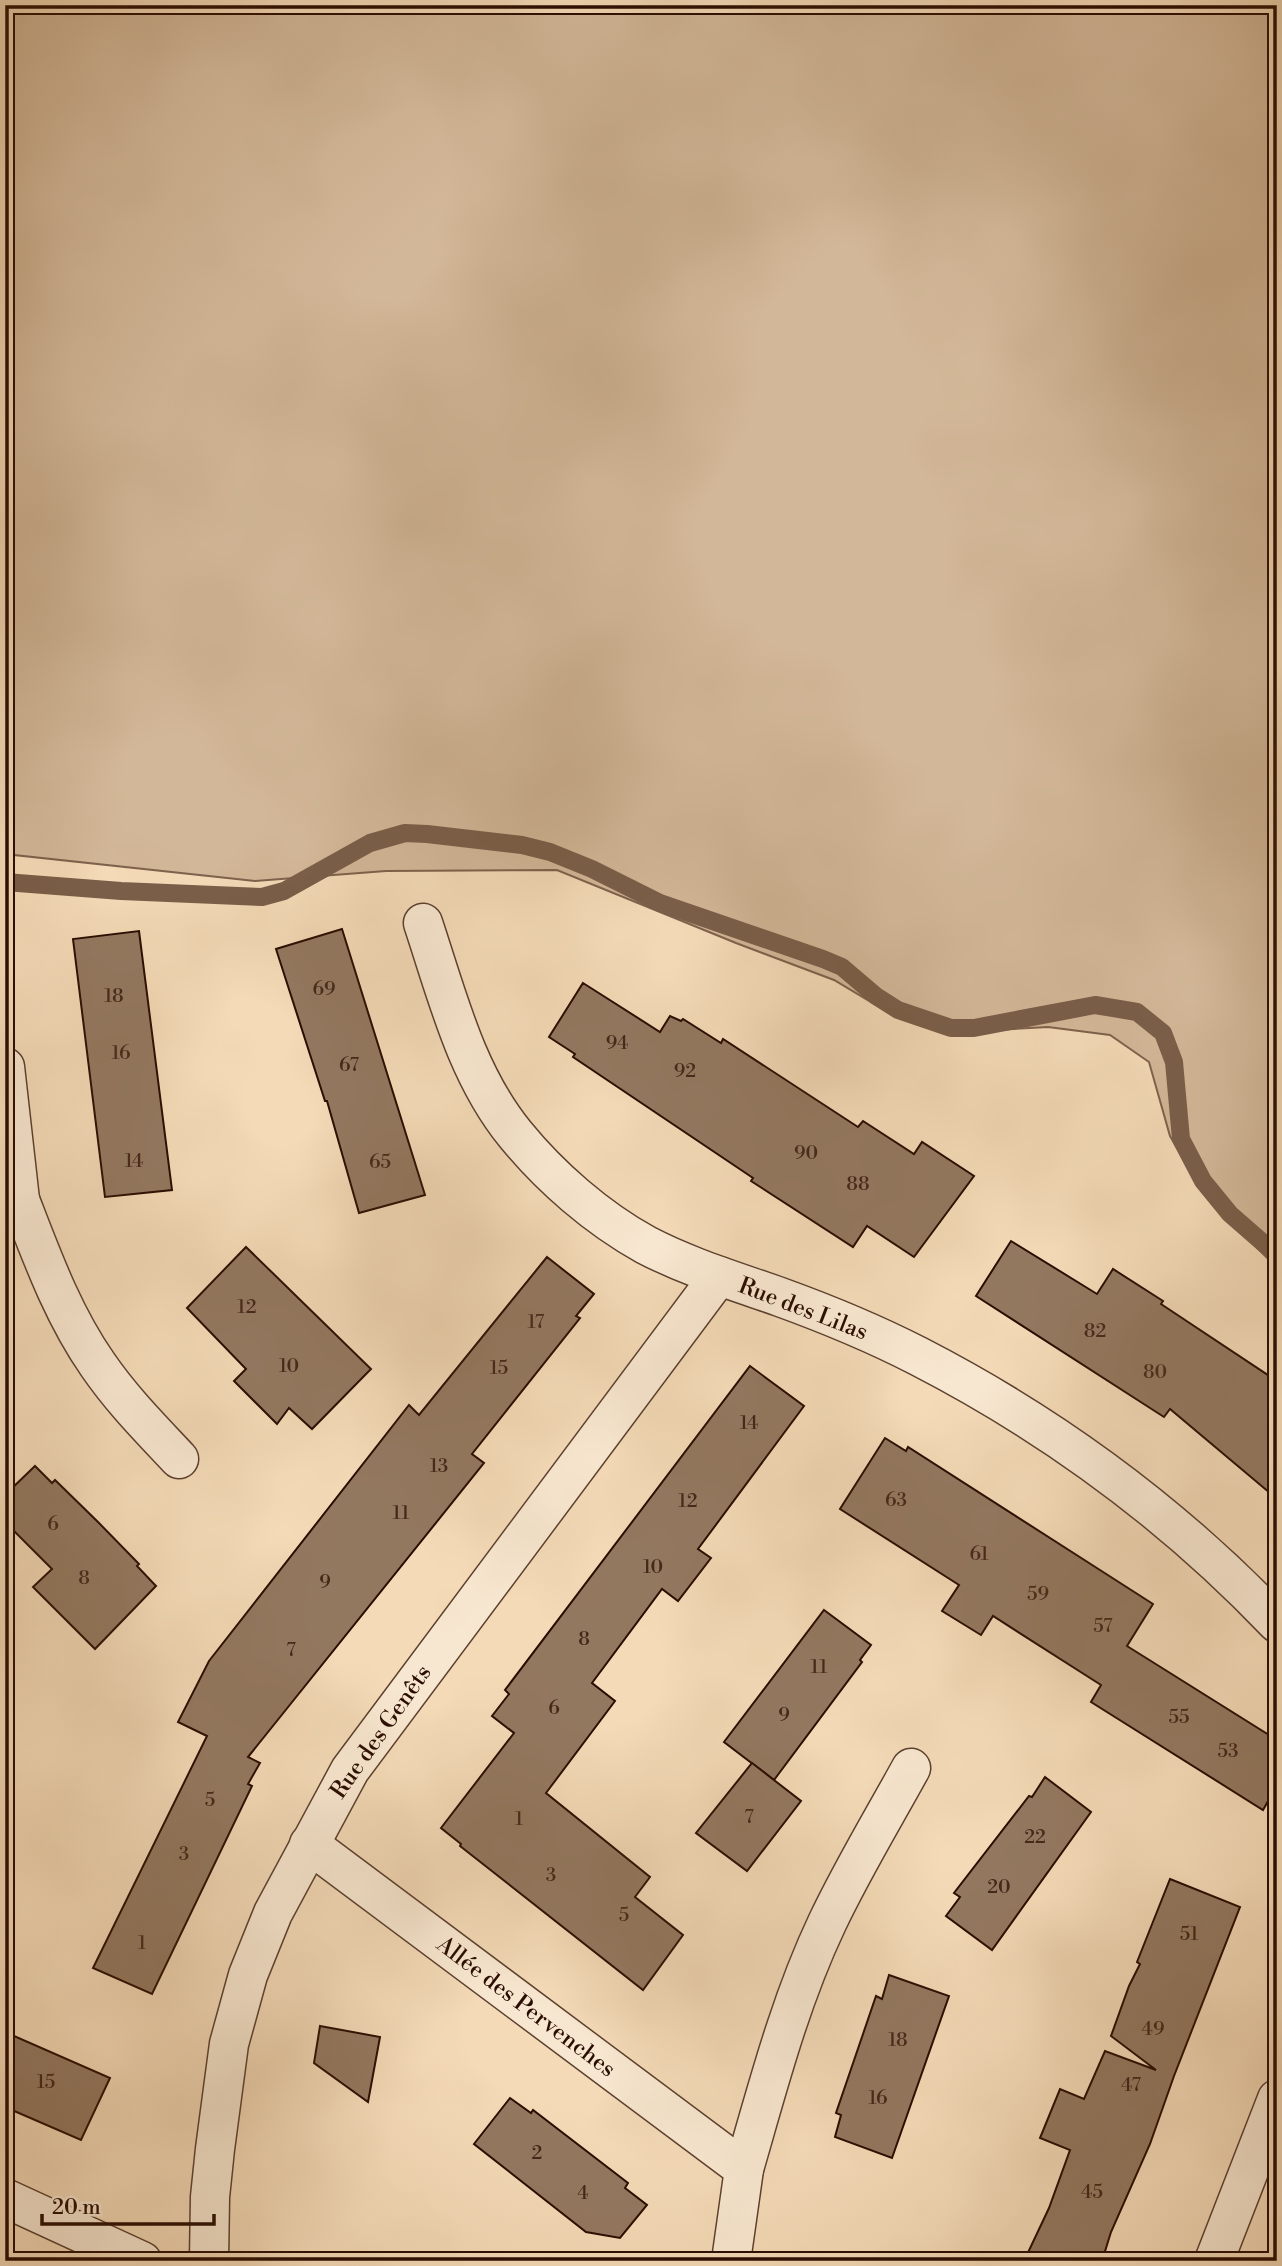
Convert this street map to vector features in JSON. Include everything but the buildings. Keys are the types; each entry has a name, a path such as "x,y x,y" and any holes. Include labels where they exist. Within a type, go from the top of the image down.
{"street":[{"name":"Rue des Lilas","path":"423,923 463,1041 485,1088 514,1133 554,1175 602,1218 647,1245 719,1276 845,1322 918,1356 1005,1405 1070,1446 1142,1499 1206,1552 1277,1623"},
{"path":"5,1067 13,1201 68,1315 98,1365 138,1416 179,1459"},
{"name":"Rue des Genêts","path":"209,2261 215,2149 229,2044 248,1975 273,1913 350,1770 719,1276"},
{"path":"731,2261 744,2169 796,1997 826,1925 851,1875 911,1768"},
{"name":"Allée des Pervenches","path":"309,1844 744,2169"},
{"path":"1214,2261 1277,2099"},
{"path":"5,2198 142,2261"}],"shaded area":[{"path":"5,5 1277,5 1277,1268 1205,1195 1170,1136 1149,1062 1110,1035 1048,1027 944,1033 891,1014 834,980 557,870 386,871 255,881 5,854"}],"waterway":[{"path":"5,882 121,891 262,897 284,891 370,843 405,833 427,834 522,845 550,852 592,869 660,903 842,967 876,996 898,1010 951,1028 974,1028 1095,1005 1137,1012 1163,1033 1174,1062 1181,1139 1203,1181 1230,1214 1277,1255"}]}
